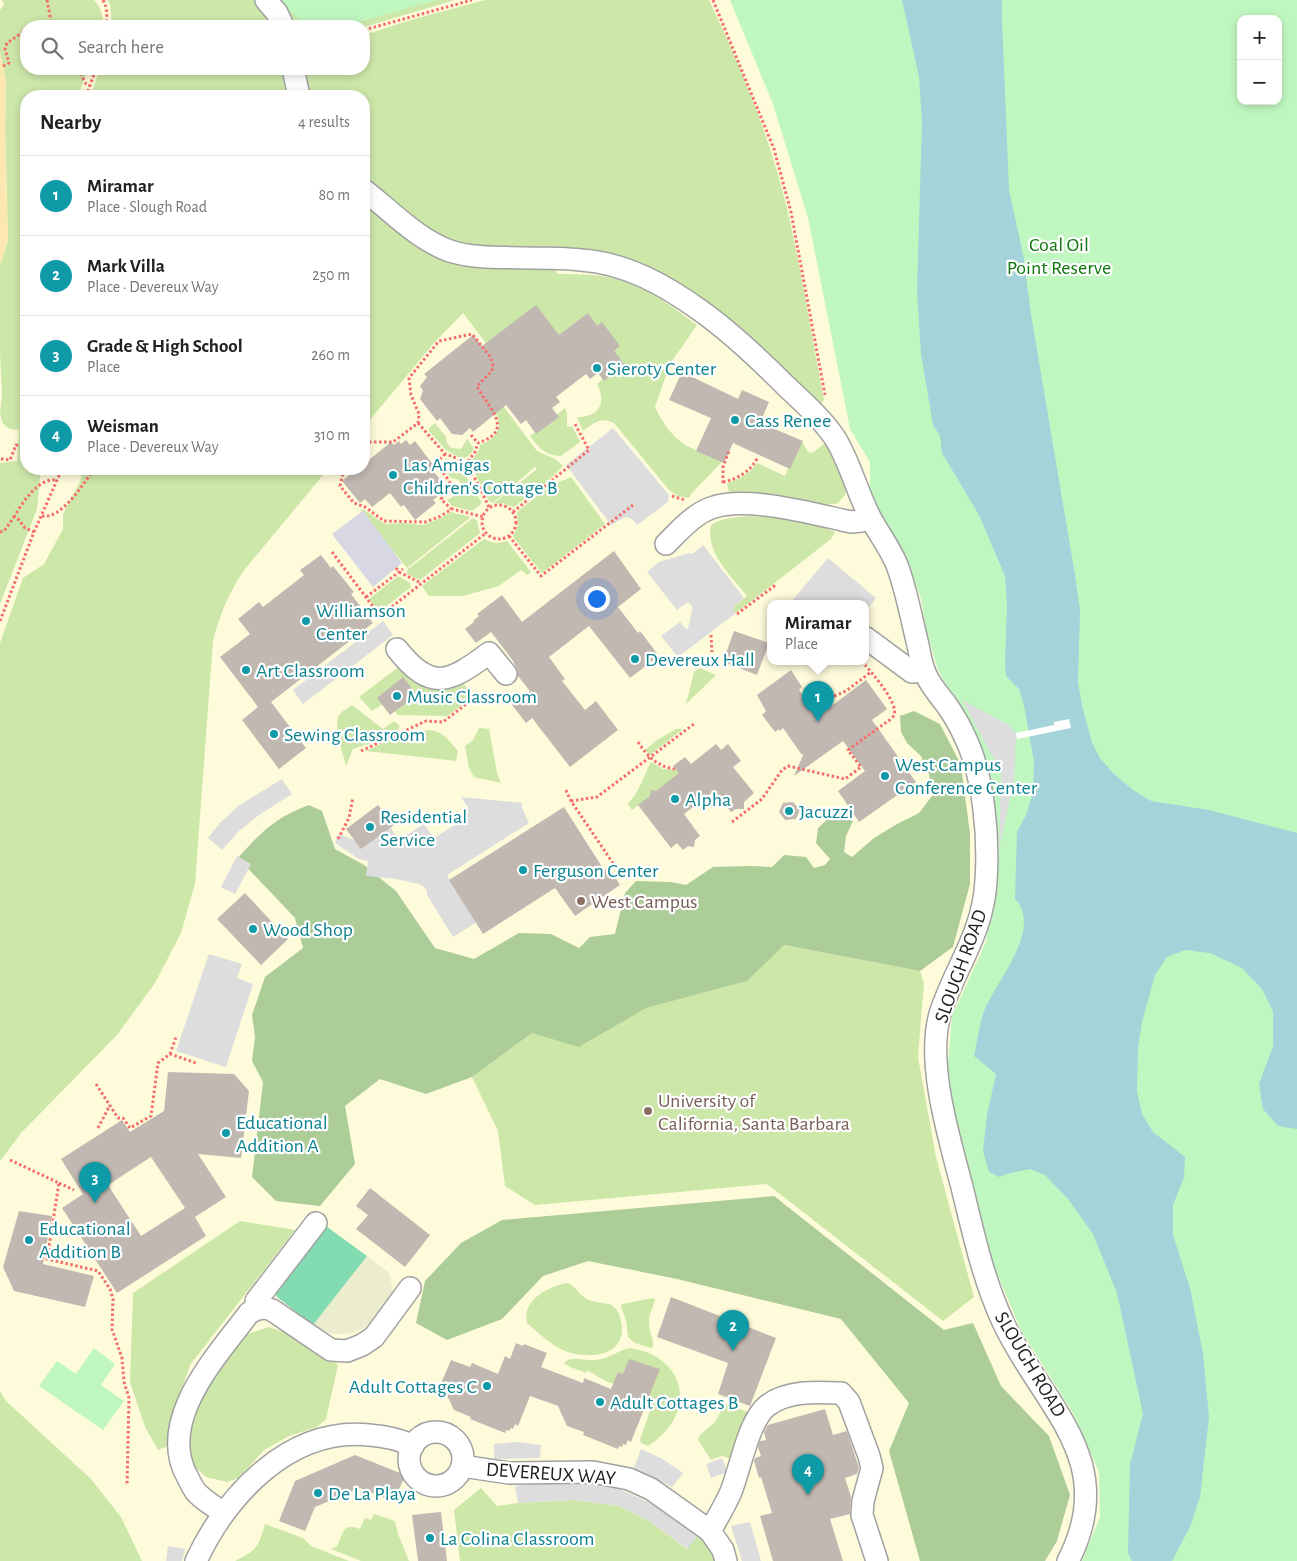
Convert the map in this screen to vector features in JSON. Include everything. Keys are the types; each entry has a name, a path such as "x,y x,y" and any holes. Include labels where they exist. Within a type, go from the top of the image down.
{"street":[{"path":"266,0 280,20"},
{"path":"294,75 298,90"},
{"name":"SLOUGH ROAD","path":"370,195 426,239 447,250 475,256 585,260 618,266 647,277 675,292 714,320 747,348 817,416 834,437 844,455 869,516 898,567 924,671 929,682 948,708 967,740 975,762 982,794 986,833 987,878 984,905 976,933 941,1012 936,1031 937,1077 950,1140 990,1293 1024,1362 1065,1423 1077,1448 1084,1470 1087,1494 1085,1514 1079,1536 1068,1561"},
{"path":"666,544 690,522 710,508 728,505 774,506 852,522 861,521 869,516"},
{"path":"869,640 912,672 924,671"},
{"path":"397,649 408,663 420,673 433,679 447,678 465,671 489,653 506,674"},
{"path":"256,1309 256,1301 316,1223"},
{"path":"223,1513 196,1491 184,1471 178,1452 180,1426 187,1402 201,1376 249,1313 263,1307 272,1310 331,1350 347,1351 362,1346 374,1337 410,1288"},
{"path":"710,1531 730,1493 757,1418 766,1406 780,1398 810,1392 841,1393 849,1402 872,1468 863,1501 862,1515 877,1561"},
{"path":"196,1561 206,1538 223,1513 248,1485 272,1464 296,1449 320,1439 354,1433 402,1440 413,1446"},
{"path":"442,1433 457,1442 463,1458 462,1466 458,1475 451,1481 443,1485 434,1486 418,1479 410,1464 410,1455 418,1439 425,1434 442,1433"},
{"name":"DEVEREUX WAY","path":"462,1466 509,1473 593,1472 629,1479 651,1489 710,1531 723,1550 726,1561"}],"path":[{"path":"47,0 51,20"},
{"path":"103,0 108,14 107,20"},
{"path":"370,28 472,0"},
{"path":"713,0 774,149 793,221 826,400"},
{"path":"3,66 9,63 5,49 7,43 20,34"},
{"path":"81,75 86,84 90,86"},
{"path":"88,90 94,75"},
{"path":"370,442 393,442 418,423 419,414 411,395 409,378 439,341 472,334 492,360 492,371 477,386 494,411 497,422 497,428 493,435 486,441 478,443"},
{"path":"418,423 445,454 465,465 479,486 490,508"},
{"path":"512,512 589,450 575,424"},
{"path":"471,435 478,443"},
{"path":"465,465 475,452 478,443"},
{"path":"1,459 8,460 12,458 16,445 20,446"},
{"path":"729,452 723,467 723,484 748,470 758,457"},
{"path":"445,454 436,462 450,483 450,489 441,499 452,509 484,517"},
{"path":"0,621 58,475"},
{"path":"42,516 54,515 65,506 82,488 90,475"},
{"path":"343,475 340,486 354,504 365,507 384,521 425,522 439,517 452,509"},
{"path":"0,532 4,531 32,492 45,481 56,480"},
{"path":"509,536 541,576 633,505"},
{"path":"504,506 512,512 515,517 515,527 509,536 494,538 483,528 484,517 490,508 504,506"},
{"path":"14,517 25,528 34,532"},
{"path":"332,552 380,616 486,532"},
{"path":"396,568 421,583"},
{"path":"366,597 401,570"},
{"path":"738,614 778,584"},
{"path":"711,635 712,652"},
{"path":"732,822 762,800 782,770 788,766 844,778 861,767 848,750 894,716 895,708 891,699 865,665"},
{"path":"825,700 846,691 871,672"},
{"path":"361,751 426,722 443,722 474,698"},
{"path":"571,801 597,796 694,724"},
{"path":"638,742 650,758 663,766 675,769"},
{"path":"566,790 571,801 621,875"},
{"path":"338,839 350,818 353,797"},
{"path":"96,1084 118,1118 123,1118 130,1128 151,1116 158,1063 170,1054 176,1037"},
{"path":"170,1054 196,1063"},
{"path":"98,1128 103,1115 110,1105"},
{"path":"10,1160 74,1190"},
{"path":"59,1183 47,1259 98,1271 110,1289 113,1299 112,1329 122,1358 124,1382 128,1398 127,1486"}],"shaded area":[{"name":"University of California, Santa Barbara","path":"0,0 1297,0 1297,1561 0,1561"},
{"path":"613,428 669,495 668,502 637,525 632,519 625,517 611,525 566,465"},
{"path":"363,511 402,563 373,587 332,534"},
{"path":"703,545 744,598 734,606 733,610 736,613 678,657 661,636 680,622 686,629 688,628 692,606 688,602 677,610 647,572 659,562 689,553 692,554"},
{"path":"828,558 876,598 869,607 869,600 793,600"},
{"path":"383,621 393,635 303,704 293,690"},
{"path":"962,700 1007,724 1016,733 1014,779 999,849 1001,772"},
{"path":"282,779 292,794 259,815 239,831 222,850 208,838 220,823 238,806"},
{"path":"461,797 522,803 522,808 529,823 447,875 477,922 453,937 424,887 419,884 396,879 366,876 368,861 359,859 335,843 339,834 364,844 389,825 399,840 424,824 434,838 467,815 468,807"},
{"path":"237,856 251,864 235,894 221,887"},
{"path":"209,954 242,964 237,978 253,984 226,1067 176,1051"},
{"path":"518,1442 541,1445 540,1458 494,1459 494,1444"},
{"path":"641,1449 661,1458 683,1473 672,1487 634,1468"},
{"path":"722,1458 728,1472 711,1478 706,1464"},
{"path":"549,1482 598,1484 616,1488 649,1502 697,1536 688,1549 649,1521 619,1506 575,1500 518,1503 515,1486"},
{"path":"750,1522 761,1561 742,1561 731,1526"},
{"path":"168,1546 185,1549 182,1561 166,1561"}],"green space":[{"path":"2,0 94,0 100,9 103,19 20,20 20,75 86,75 80,90 20,90 20,475 40,475 37,509 0,604 0,463 17,461 19,430 10,429 3,424 0,414 2,394 0,266 8,240 5,128 6,81 0,53 0,10 4,4"},
{"path":"107,0 255,0 271,20 111,20 110,4"},
{"path":"279,0 455,0 370,25 370,20 295,20"},
{"path":"281,0 437,0 366,20 300,20"},
{"path":"485,0 709,0 755,106 782,189 799,263 824,400 820,405 682,286 472,247 444,240 415,221 370,184 370,90 306,90 302,75 370,75 370,33"},
{"name":"Coal Oil Point Reserve","path":"730,0 1297,0 1297,1561 1082,1561 1100,1517 1099,1472 1073,1413 1022,1332 991,1260 959,1146 947,1074 952,1016 986,942 999,849 994,792 960,708 938,670 927,633 921,599 907,560 870,498 870,462 850,429 808,218 773,104"},
{"path":"98,75 284,75 287,90 92,90"},
{"path":"370,206 482,267 555,268 557,274 608,277 644,289 677,310 697,325 670,364 655,407 668,429 682,443 723,461 689,498 678,496 669,490 614,423 601,420 583,431 577,417 591,415 596,412 601,403 597,384 621,364 611,351 500,402 537,451 557,460 563,466 548,481 514,507 502,503 493,504 537,469 535,467 493,503 489,501 471,462 480,445 491,440 497,433 499,426 495,410 479,386 495,355 463,313 434,343 370,420"},
{"path":"565,408 567,426 572,426 580,442 561,456 556,456 547,453 539,447 530,436"},
{"path":"435,423 446,437 447,443 451,448 461,449 467,439 474,448 471,453 462,459 446,450 429,431 429,428"},
{"path":"800,442 802,442 808,452 812,453 827,442 847,486 845,495 838,503 815,503 767,493 729,493 727,483 744,476 757,463 785,476"},
{"path":"447,459 464,473 482,503 472,511 452,506 447,500 459,493 461,486 459,480 451,478 440,463"},
{"path":"82,475 323,475 239,578 226,604 213,641 195,884 181,933 155,983 117,1035 22,1132 0,1161 0,643 23,578 44,564 63,529 63,514 80,482"},
{"path":"571,477 605,524 542,573 513,537 518,525 517,512 550,486"},
{"path":"363,509 387,524 423,525 451,512 471,517 407,568 361,511"},
{"path":"751,516 804,523 835,532 831,539 736,613 733,610 734,606 747,596 727,572 716,554 710,535 711,525 726,519"},
{"path":"473,518 477,521 479,534 420,580 407,574 407,570"},
{"path":"484,539 495,543 507,541 531,572 527,575 521,570 499,586 463,596 429,596 422,586"},
{"path":"398,576 410,583 411,587 379,612 369,599"},
{"path":"400,666 462,682 474,696 447,716 398,715 386,702 372,711 359,697"},
{"path":"700,668 716,675 686,704 694,672"},
{"path":"352,705 383,729 394,721 400,726 393,734 353,749 346,766 339,740 337,720 340,714"},
{"path":"914,711 940,724 961,765 970,834 970,884 953,947 920,971 784,945 747,981 646,1008 579,1047 532,1033 472,1077 426,1094 380,1079 345,1106 355,1164 320,1206 276,1201 252,1177 263,1082 252,1061 255,1037 252,1015 265,977 303,948 295,918 238,858 254,840 278,820 309,805 322,811 335,849 364,865 396,891 435,948 474,959 519,933 551,934 579,948 590,937 615,934 625,893 636,881 671,882 686,885 713,867 772,867 784,855 806,857 814,868 825,865 830,859 816,843 818,828 832,815 853,821 846,836 844,852 852,857 874,838 919,813 932,796 929,774 921,756 907,743 901,732 900,716"},
{"path":"479,728 489,729 497,773 501,783 474,777 469,768 465,746 473,740"},
{"path":"676,729 683,729 650,755 645,750 657,740"},
{"path":"428,730 442,734 458,751 456,761 366,751 396,737"},
{"path":"651,762 663,769 679,770 681,773 632,810 628,804 638,789"},
{"path":"783,945 920,971 924,983 918,1057 936,1157 974,1297 943,1321 767,1184 535,1205 505,1186 498,1131 472,1077 532,1033 583,1045 645,1008 747,981"},
{"path":"774,1196 944,1330 973,1323 1001,1386 1049,1436 1070,1495 1057,1541 1045,1561 920,1561 889,1451 909,1403 841,1319 677,1279 588,1261 543,1276 502,1319 447,1340 416,1323 425,1281 461,1243 502,1220"},
{"path":"240,1221 295,1230 190,1365 173,1417 171,1445 158,1450 145,1427 130,1382 133,1293"},
{"path":"323,1224 367,1256 313,1325 277,1297 272,1288"},
{"path":"367,1256 389,1273 393,1290 392,1298 372,1322 362,1329 348,1334 334,1334 322,1331 313,1325"},
{"path":"567,1283 587,1299 609,1304 617,1310 622,1330 620,1339 611,1350 596,1355 571,1353 553,1345 527,1323 526,1315 532,1301 544,1291"},
{"path":"655,1299 654,1305 649,1320 653,1344 651,1348 635,1343 628,1337 626,1320 621,1307 622,1304"},
{"path":"269,1327 297,1337 338,1365 326,1419 317,1427 289,1436 264,1450 239,1478 227,1482 206,1477 194,1466 186,1443 199,1392 244,1335"},
{"path":"94,1348 115,1364 101,1385 124,1401 103,1430 39,1386 57,1361 76,1374"},
{"path":"630,1348 650,1354 665,1363 675,1375 680,1389 679,1404 674,1419 664,1434 648,1446 641,1443 640,1440 652,1405 642,1401 621,1386 605,1381 589,1371 586,1373 569,1367 564,1363 571,1359 600,1359"},
{"path":"0,1391 6,1401 91,1479 121,1517 142,1561 0,1561"},
{"path":"725,1404 751,1413 731,1459 722,1456 711,1460 698,1440 700,1435 715,1422"},
{"path":"481,1488 497,1506 575,1500 619,1506 649,1521 687,1549 697,1536 710,1546 719,1561 460,1561 454,1510"},
{"path":"374,1514 395,1521 409,1561 361,1561 331,1549 337,1546 346,1528 354,1527 360,1529 365,1518 371,1520"},
{"path":"265,1524 303,1538 311,1546 349,1561 235,1561 256,1547"}],"sand":[{"path":"0,53 6,81 5,128 8,240 0,266"}],"water":[{"path":"902,0 1002,0 1009,190 1023,254 1031,314 1075,575 1080,610 1078,682 1092,743 1100,758 1113,773 1133,790 1151,801 1209,810 1297,833 1297,1129 1278,1126 1263,1109 1259,1084 1273,1046 1273,1011 1262,989 1242,968 1210,953 1185,950 1167,957 1155,975 1142,1022 1138,1047 1137,1091 1142,1114 1153,1132 1185,1157 1184,1177 1173,1205 1173,1235 1190,1288 1203,1354 1209,1417 1200,1497 1190,1527 1172,1561 1132,1561 1128,1553 1130,1464 1143,1414 1117,1293 1093,1234 1068,1199 1045,1175 1030,1169 999,1177 989,1172 983,1151 987,1115 996,1074 974,1056 983,1014 1021,941 1024,926 1022,912 1015,899 1017,832 1026,815 1033,793 1034,762 1024,705 1019,689 1006,676 1007,604 1005,576 979,515 942,453 940,436 933,425 921,354 917,291 922,122 919,77"}],"pier":[{"path":"1069,719 1071,728 1017,739 1016,733 1054,725 1054,722"}],"building":[{"path":"536,305 559,335 588,313 597,326 602,322 620,346 614,351 625,365 604,381 598,373 590,379 586,374 556,397 560,402 552,408 559,417 536,434 526,420 521,424 506,405 473,432 470,428 462,435 452,434 440,418 437,421 420,399 423,391 420,386 427,377 424,374 473,335 482,346"},
{"name":"Cass Renee","path":"682,372 738,399 742,390 769,402 760,423 803,441 790,469 733,443 724,463 696,451 711,418 669,400"},
{"name":"Las Amigas Children's Cottage B","path":"406,440 410,445 415,441 434,466 431,468 443,483 442,493 433,500 436,503 415,520 404,505 401,507 390,493 372,507 365,499 360,503 342,481 350,475 370,475 370,459 391,442 394,445 399,441 401,444"},
{"name":"Devereux Hall","path":"614,551 641,589 618,607 659,656 630,678 589,626 549,657 565,679 562,681 585,710 596,701 618,730 570,767 532,718 526,723 512,705 530,691 518,676 513,661 491,632 476,643 465,629 479,616 477,614 502,595 522,622"},
{"name":"Williamson Center","path":"321,555 331,568 333,566 354,592 351,594 373,623 271,702 306,748 279,769 242,720 258,707 220,657 250,634 238,619 259,602 263,607 304,575 300,570"},
{"path":"734,631 767,642 767,648 757,675 723,662"},
{"path":"791,670 802,687 799,690 818,716 866,680 887,709 872,720 916,782 859,822 838,791 865,771 843,741 794,776 804,753 802,755 783,728 775,732 762,715 766,711 757,695"},
{"name":"Music Classroom","path":"403,677 417,695 390,715 377,698"},
{"name":"Alpha","path":"716,744 721,750 728,744 741,761 733,767 754,793 744,802 744,809 736,809 731,812 714,791 684,814 700,836 695,840 694,847 688,846 683,850 677,843 671,848 638,805 650,796 651,790 656,791 679,773 673,766 685,757 691,764"},
{"name":"Jacuzzi","path":"793,802 800,810 796,819 785,820 779,812 783,803"},
{"name":"Residential Service","path":"378,805 394,825 361,849 346,829"},
{"name":"Ferguson Center","path":"564,807 604,870 609,867 620,885 575,916 555,888 483,934 449,880"},
{"name":"Wood Shop","path":"245,893 288,939 261,965 217,919"},
{"path":"168,1072 234,1074 249,1091 241,1158 198,1154 226,1197 195,1217 206,1236 117,1293 62,1208 83,1194 61,1159 122,1120 130,1132 164,1111","holes":["151,1157 185,1208 141,1236 108,1185"]},
{"path":"370,1188 430,1235 405,1267 356,1229 368,1215 356,1206"},
{"name":"Educational Addition B","path":"19,1211 52,1216 43,1264 94,1276 85,1307 14,1291 3,1267"},
{"path":"671,1297 776,1338 750,1406 718,1394 728,1363 657,1337"},
{"path":"516,1343 523,1346 524,1344 547,1353 541,1367 583,1383 584,1378 611,1389 618,1372 623,1374 629,1359 660,1369 631,1442 628,1440 626,1445 619,1446 618,1449 583,1435 584,1432 567,1426 558,1406 530,1396 518,1426 515,1424 513,1429 506,1430 505,1433 470,1419 471,1417 454,1410 445,1391 439,1388 451,1360 470,1367 472,1363 498,1374 505,1356 510,1359"},
{"path":"825,1409 833,1435 847,1431 859,1468 857,1474 845,1478 851,1497 850,1514 830,1519 843,1561 773,1561 760,1516 772,1513 754,1461 755,1458 761,1456 758,1447 760,1441 766,1440 764,1432 768,1425"},
{"name":"De La Playa","path":"355,1455 405,1475 394,1502 360,1488 315,1507 305,1531 279,1521 295,1481"},
{"name":"La Colina Classroom","path":"441,1512 447,1561 418,1561 412,1515"}],"place":[{"name":"Sieroty Center","path":"597,368"},
{"name":"Cass Renee","path":"735,420"},
{"name":"Las Amigas Children's Cottage B","path":"393,475"},
{"name":"Williamson Center","path":"306,621"},
{"name":"Devereux Hall","path":"635,659"},
{"name":"Art Classroom","path":"246,670"},
{"name":"Music Classroom","path":"397,696"},
{"name":"Miramar","path":"818,722"},
{"name":"Sewing Classroom","path":"274,734"},
{"name":"West Campus Conference Center","path":"885,776"},
{"name":"Alpha","path":"675,799"},
{"name":"Jacuzzi","path":"789,811"},
{"name":"Residential Service","path":"370,827"},
{"name":"Ferguson Center","path":"523,870"},
{"name":"West Campus","path":"581,901"},
{"name":"Wood Shop","path":"253,929"},
{"name":"University of California, Santa Barbara","path":"648,1111"},
{"name":"Educational Addition A","path":"226,1133"},
{"name":"Grade & High School","path":"95,1203"},
{"name":"Educational Addition B","path":"29,1240"},
{"name":"Mark Villa","path":"733,1351"},
{"name":"Adult Cottages C","path":"487,1386"},
{"name":"Adult Cottages B","path":"600,1402"},
{"name":"De La Playa","path":"318,1493"},
{"name":"Weisman","path":"808,1495"},
{"name":"La Colina Classroom","path":"430,1538"}]}
